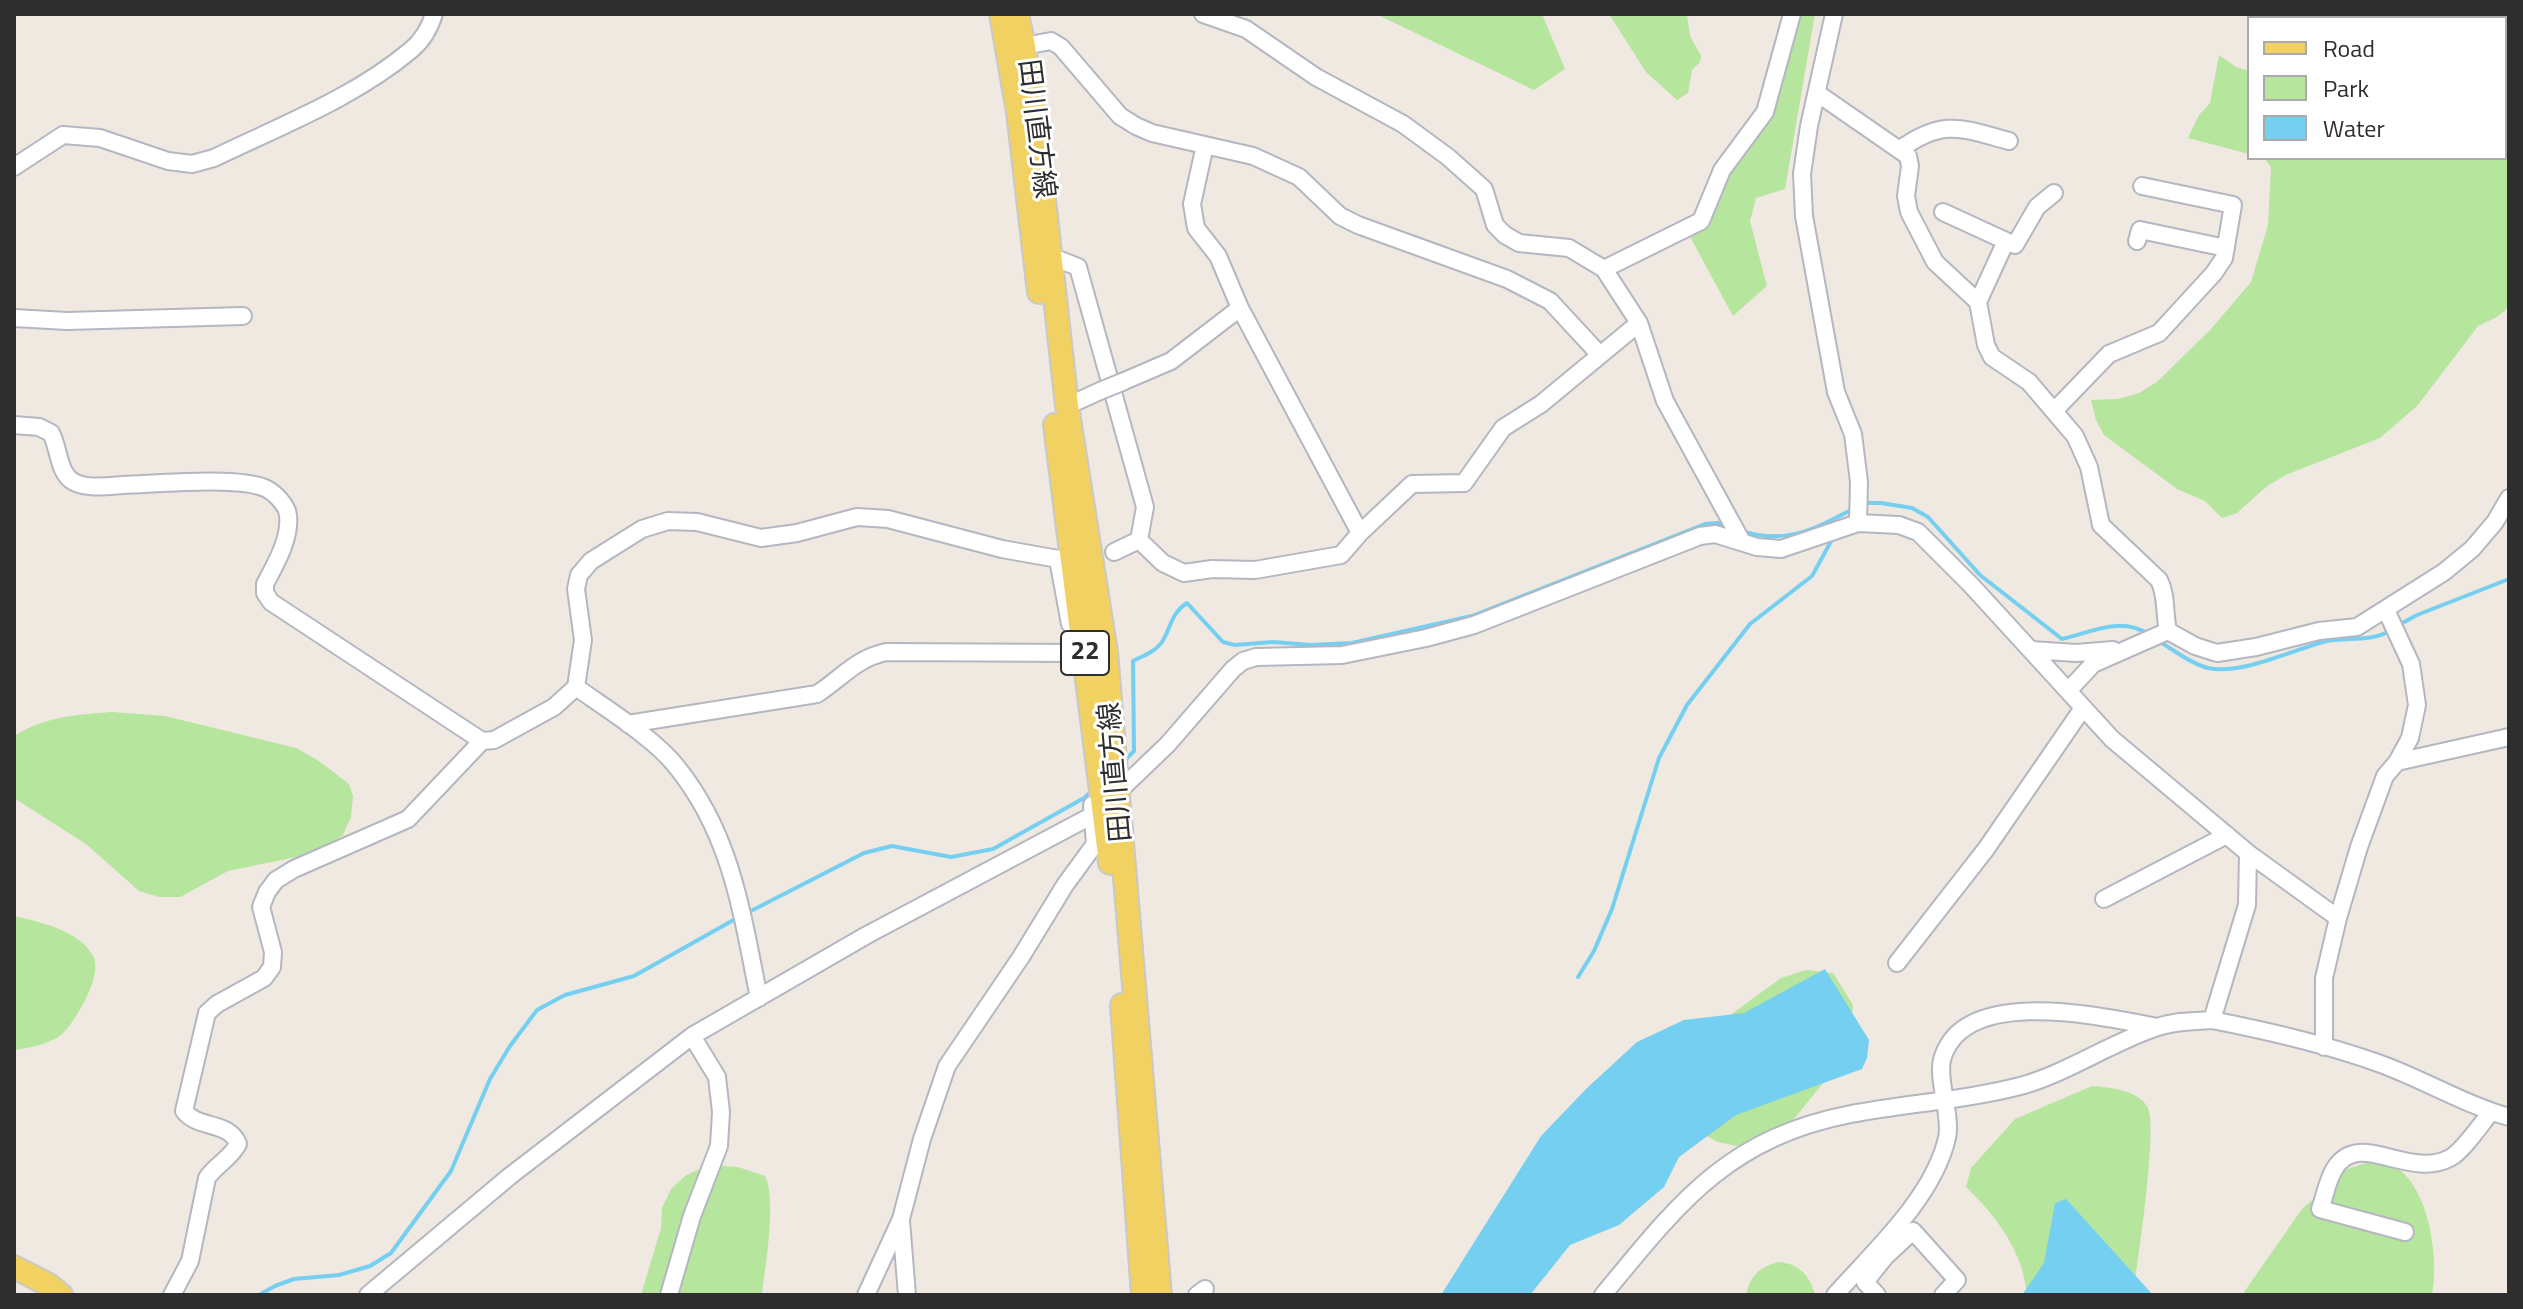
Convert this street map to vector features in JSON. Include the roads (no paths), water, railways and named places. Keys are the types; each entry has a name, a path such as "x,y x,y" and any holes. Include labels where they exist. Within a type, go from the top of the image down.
{"main road":[{"name":"田川直方線","path":"1001,14 1018,112 1053,414 1104,801 1143,1295"},
{"name":"田川直方線","path":"1017,14 1024,46 1067,406 1106,652 1160,1295"},
{"path":"14,1267 49,1285 61,1295"}],"street":[{"path":"14,167 63,135 100,138 168,161 192,164 214,158 350,92 413,49 429,28 434,14"},
{"path":"1203,14 1246,29 1316,77 1403,124 1448,157 1484,189 1495,225 1505,235 1519,243 1569,248 1604,269 1639,323 1665,401 1741,540"},
{"path":"1604,269 1701,221 1722,170 1765,112 1792,14"},
{"path":"1834,14 1802,174 1804,216 1836,392 1853,434 1858,520"},
{"path":"1024,46 1051,41 1061,47 1120,116 1136,126 1152,133 1242,153 1277,166 1299,177 1319,199 1349,220 1507,279 1550,301 1600,355"},
{"path":"1817,93 1908,156 1910,166 1906,196 1909,212 1935,262 1978,302"},
{"path":"1899,150 1916,138 1936,130 1958,127 2009,141"},
{"path":"1205,145 1192,204 1196,228 1218,256 1240,308 1360,533"},
{"path":"2054,411 2109,354 2159,333 2224,258 2233,205 2142,186"},
{"path":"1943,212 2015,245 2037,207 2054,193"},
{"path":"2137,241 2140,230 2226,248"},
{"path":"2006,241 1978,302 1986,345 1992,357 2029,382 2075,436 2089,467 2101,525 2159,580 2164,591 2165,632"},
{"path":"1050,256 1078,267 1145,507 1139,540"},
{"path":"1067,406 1171,361 1240,308"},
{"path":"14,318 67,321 243,316"},
{"path":"1139,540 1163,563 1184,573 1212,569 1255,570 1341,555 1412,484 1464,483 1503,428 1541,404 1639,323"},
{"path":"14,425 39,427 51,433 62,467 67,477 75,483 100,486 237,482 266,488 280,499 289,513 286,536 265,584 265,593 271,602 482,741 494,740 544,712 576,687 583,640 576,589 579,575 591,561 642,529 668,521 697,522 761,538 797,533 857,517 888,519 1002,549 1063,558 1078,653 1095,844 947,1066 922,1139 901,1219 866,1295"},
{"path":"2068,691 2093,664 2165,632 2217,653 2319,631 2357,627 2388,614 2472,549 2495,522 2509,498"},
{"path":"1119,791 1168,744 1243,661 1256,657 1342,655 1474,625 1700,536 1715,534 1757,547 1781,549 1858,520 1899,525 1918,532 2112,739 2248,853 2338,918"},
{"path":"1114,552 1139,540"},
{"path":"2324,1047 2324,978 2338,918 2385,776 2410,738 2417,705 2411,664 2388,614"},
{"path":"2031,650 2076,653 2127,649"},
{"path":"628,724 817,694 867,656 886,652 1078,653"},
{"path":"576,687 628,724 675,764 708,814 731,865 759,998"},
{"path":"1897,963 1986,849 2083,708"},
{"path":"2397,762 2509,737"},
{"path":"172,1295 190,1261 207,1178 234,1152 238,1144 226,1130 191,1120 184,1111 187,1097 207,1013 217,1004 264,978 272,967 273,952 261,907 267,892 276,880 294,869 408,819 482,741"},
{"path":"368,1295 510,1176 692,1036 867,935 1093,815"},
{"path":"2104,899 2227,835"},
{"path":"2212,1020 2247,905 2248,853"},
{"path":"1877,1295 1865,1282 1934,1172 1948,1137 1942,1061 1954,1037 1967,1025 2021,1012 2074,1012 2157,1027"},
{"path":"1603,1295 1686,1197 1740,1154 1784,1132 1848,1114 2011,1088 2052,1076 2157,1027 2178,1022 2212,1020 2267,1031 2380,1063 2509,1117"},
{"path":"669,1295 692,1216 719,1146 721,1112 717,1077 692,1036"},
{"path":"2405,1232 2320,1209 2334,1169 2349,1154 2366,1151 2412,1164 2436,1163 2453,1157 2491,1112"},
{"path":"901,1219 907,1295"},
{"path":"1835,1295 1881,1252 1913,1231 1957,1280 1943,1295"}],"water":[{"path":"1825,969 1869,1040 1862,1069 1736,1115 1679,1157 1664,1187 1619,1225 1570,1245 1530,1295 1441,1295 1541,1136 1637,1042 1684,1020 1744,1013"},
{"path":"2066,1199 2153,1295 2022,1295 2044,1263 2055,1203"}],"waterway":[{"path":"1864,503 1912,508 1928,517 1980,575 2062,639 2117,626 2127,626 2148,634"},
{"path":"1741,531 1786,536 1812,529 1853,509"},
{"path":"1124,761 1134,751 1133,661 1159,645 1174,616 1187,603 1223,642 1235,645 1352,643 1472,616 1705,524 1718,523 1728,527"},
{"path":"1578,977 1594,951 1612,909 1659,758 1687,705 1750,624 1812,576 1834,536"},
{"path":"2397,626 2417,615 2509,579"},
{"path":"2159,641 2196,663 2221,669 2251,665 2323,642 2373,637 2390,631"},
{"path":"745,914 864,853 892,846 951,857 993,849 1084,798 1094,789"},
{"path":"259,1295 294,1279 339,1275 370,1266 391,1253 451,1171 490,1079 537,1010 565,995 634,976 737,918"}]}
